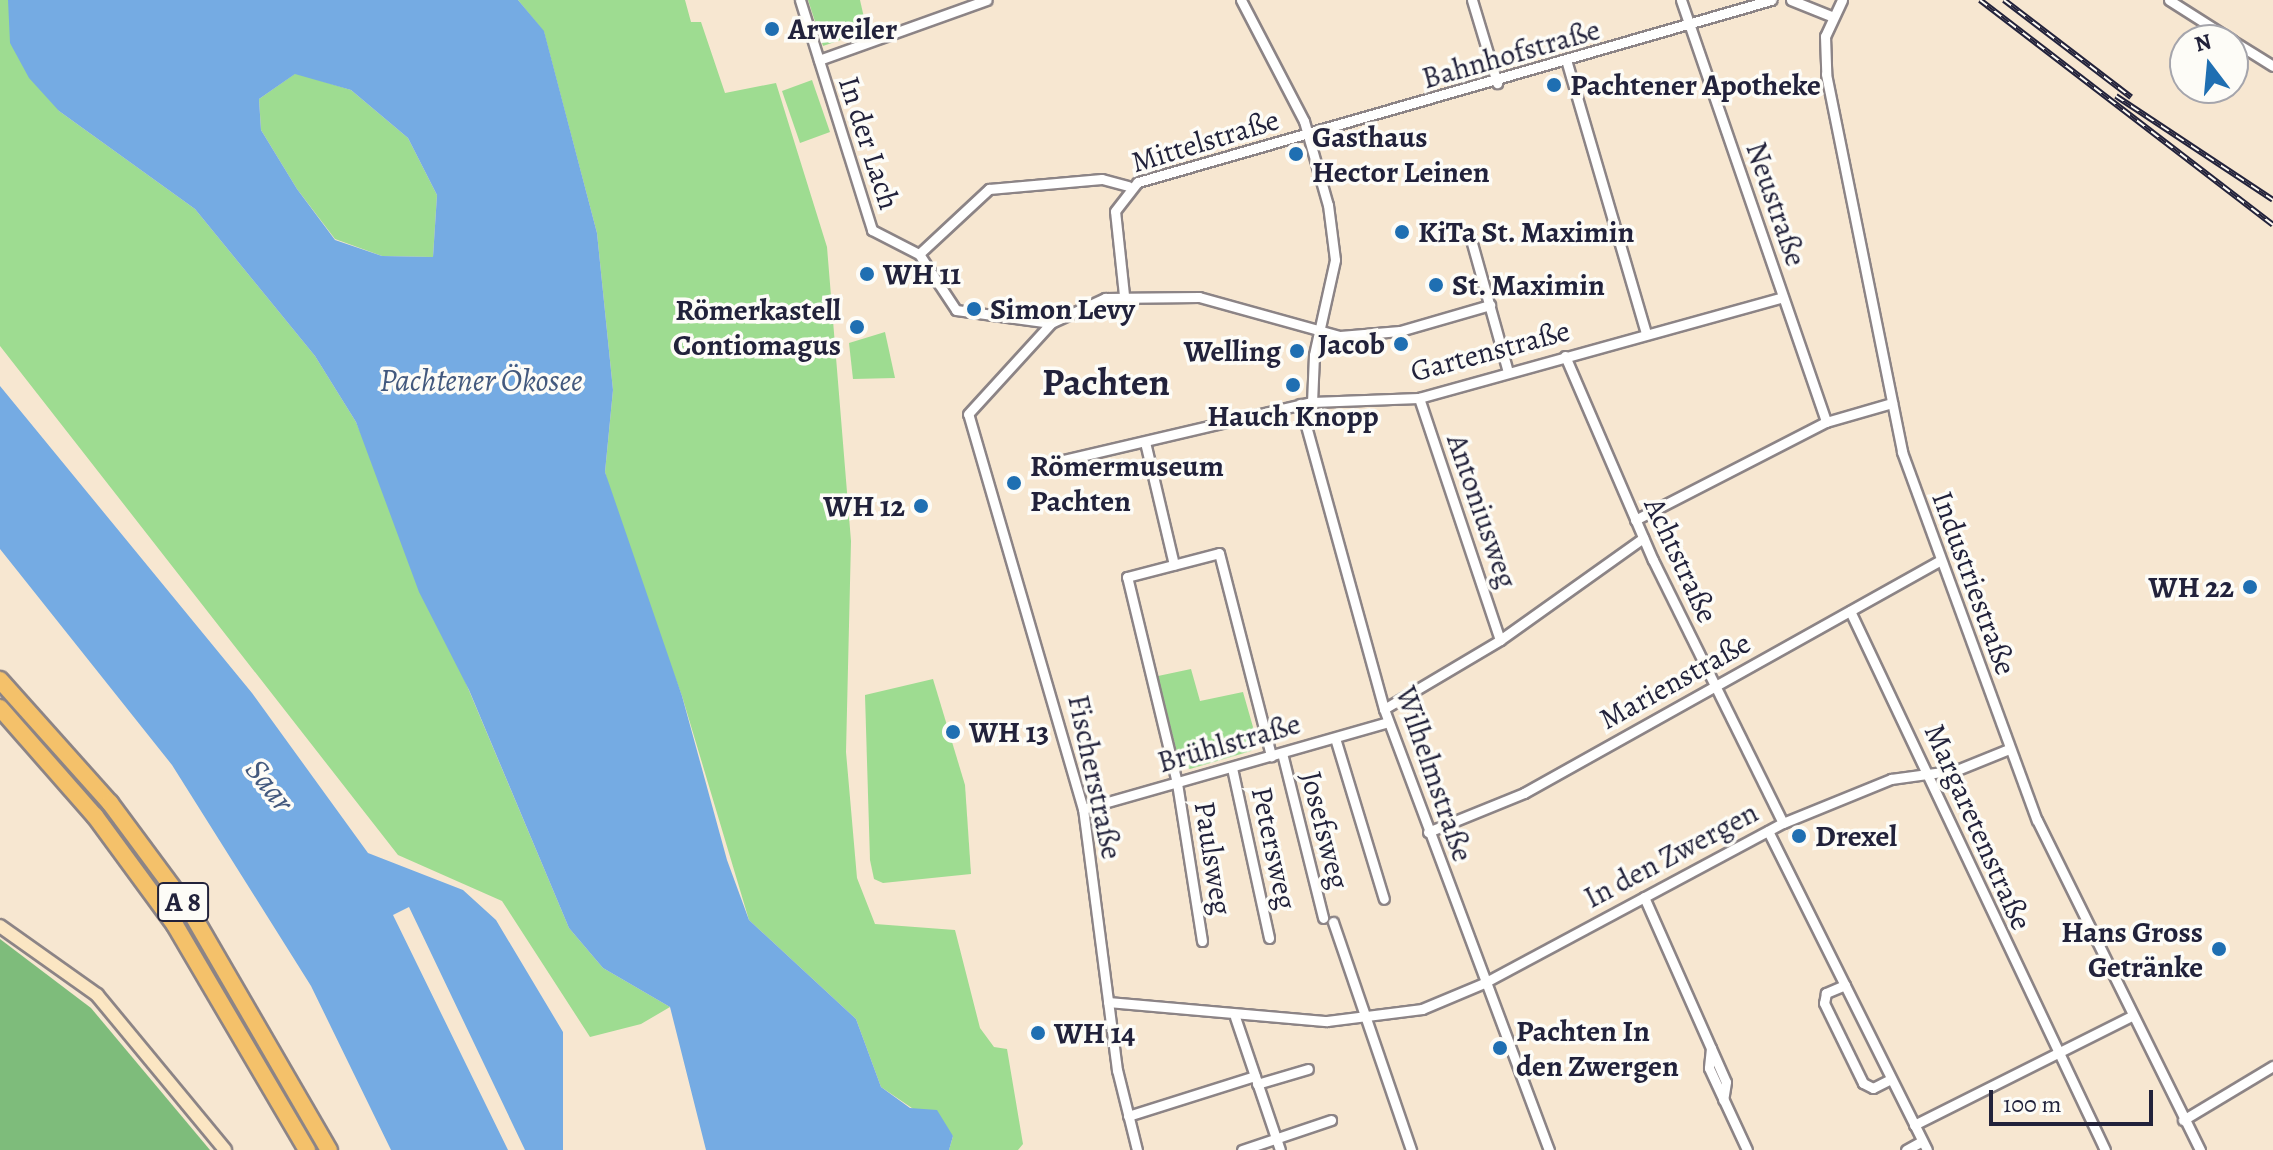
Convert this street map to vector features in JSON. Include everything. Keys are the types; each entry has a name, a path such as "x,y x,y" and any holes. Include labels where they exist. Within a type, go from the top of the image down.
{"highway":[{"name":"A 8","path":"0,680 110,803 192,914 329,1150"},
{"name":"A 8","path":"0,708 95,816 175,925 307,1150"}],"main road":[{"path":"0,926 97,995 225,1150"}],"street":[{"name":"In der Lach","path":"800,0 864,216 884,240 919,254"},
{"path":"819,60 987,0"},
{"path":"1241,0 1311,136 1335,260 1319,331 1312,402"},
{"path":"1472,0 1497,83"},
{"name":"Neustraße","path":"1681,0 1826,422"},
{"name":"Bahnhofstraße","path":"1311,136 1567,63 1770,0 1791,0 1831,16"},
{"name":"Industriestraße","path":"1842,0 1831,16 1826,74 1892,403 1939,561 2009,749 2130,1017 2200,1150"},
{"path":"2175,2 2208,24"},
{"path":"2249,51 2273,66"},
{"path":"1567,63 1646,334"},
{"name":"Mittelstraße","path":"1124,295 1115,211 1128,186 1311,136"},
{"path":"1128,186 1102,179 989,189 919,254 956,310 1051,323 1085,303 1124,295 1199,297 1319,331 1400,331 1490,305"},
{"path":"1470,236 1508,372"},
{"name":"Gartenstraße","path":"1051,463 1300,404 1419,398 1782,297"},
{"name":"Fischerstraße","path":"1051,323 971,405 966,424 1039,643 1083,809 1108,1002 1137,1150"},
{"name":"Achtstraße","path":"1565,356 1643,538 1783,823"},
{"name":"Antoniusweg","path":"1419,398 1500,640"},
{"path":"1635,520 1826,422 1892,403"},
{"name":"Wilhelmstraße","path":"1300,404 1388,722 1549,1150"},
{"path":"1145,442 1174,565 1219,553 1271,756"},
{"path":"1384,709 1500,640 1643,538"},
{"name":"Marienstraße","path":"1428,832 1524,793 1939,561"},
{"name":"Paulsweg","path":"1174,565 1127,577 1177,783 1202,941"},
{"name":"Margaretenstraße","path":"1850,611 2105,1150"},
{"name":"Brühlstraße","path":"1083,809 1388,722"},
{"path":"1335,738 1384,899"},
{"name":"In den Zwergen","path":"1108,1002 1235,1017 1361,1020 1422,1009 1484,983 1783,823 1891,779 1957,770 2009,749"},
{"name":"Josefsweg","path":"1282,753 1328,920 1361,1020"},
{"name":"Petersweg","path":"1232,768 1269,938"},
{"path":"1768,831 1924,1146 1906,1150"},
{"path":"1644,897 1726,1082 1723,1100 1747,1150"},
{"path":"1845,985 1826,993 1824,1003 1863,1083 1873,1088 1891,1079"},
{"path":"1235,1017 1280,1150"},
{"path":"1914,1125 2130,1017"},
{"path":"1361,1020 1411,1150"},
{"path":"2183,1120 2273,1066"},
{"path":"1128,1116 1256,1080 1308,1069"},
{"path":"1242,1150 1331,1120"}],"green space":[{"path":"0,0 8,0 59,111 195,209 315,356 356,422 569,928 603,968 670,1007 641,1024 590,1037 502,901 398,855 0,346"},
{"path":"518,0 685,0 691,22 701,22 725,93 776,83 827,247 851,541 846,752 857,878 875,924 955,930 980,1028 994,1047 1007,1049 1023,1144 1018,1150 949,1150 953,1136 881,1087 856,1019 749,920 682,696 619,527 605,472 613,390 597,233 544,32"},
{"path":"808,0 860,0 867,31 823,46"},
{"path":"296,73 351,90 408,138 437,195 433,257 382,256 335,239 297,189 261,130 259,99"},
{"path":"812,80 830,132 800,143 782,91"},
{"path":"885,332 895,378 853,379 849,343"},
{"path":"1191,669 1200,701 1243,692 1257,741 1251,751 1190,769 1180,765 1158,676"},
{"path":"933,679 965,785 971,874 883,883 874,879 870,860 865,695"},
{"path":"0,939 91,1008 210,1150 0,1150"}],"water":[{"name":"Pachtener Ökosee","path":"8,0 518,0 544,31 597,233 613,390 605,472 682,696 727,860 749,920 856,1019 881,1087 910,1108 937,1110 953,1136 949,1150 706,1150 670,1007 603,968 569,928 469,690 419,592 356,422 315,356 195,209 59,111 29,78 10,43","holes":["295,74 351,90 408,138 437,195 433,257 382,256 335,240 297,189 261,130 259,99"]},
{"name":"Saar","path":"0,386 252,693 368,853 463,890 496,920 563,1032 563,1150 525,1150 409,907 393,915 508,1150 391,1150 311,986 172,765 0,549"}],"railway":[{"path":"1980,0 2273,225"},
{"path":"2004,0 2131,97"},
{"path":"2116,96 2273,200"}],"place":[{"name":"Arweiler","path":"772,29"},
{"name":"Pachtener Apotheke","path":"1554,85"},
{"name":"Gasthaus Hector Leinen","path":"1296,154"},
{"name":"KiTa St. Maximin","path":"1402,232"},
{"name":"WH 11","path":"867,274"},
{"name":"St. Maximin","path":"1436,285"},
{"name":"Simon Levy","path":"974,309"},
{"name":"Römerkastell Contiomagus","path":"857,327"},
{"name":"Jacob","path":"1401,344"},
{"name":"Welling","path":"1297,351"},
{"name":"Hauch Knopp","path":"1293,385"},
{"name":"Römermuseum Pachten","path":"1014,483"},
{"name":"WH 12","path":"921,506"},
{"name":"WH 22","path":"2250,587"},
{"name":"WH 13","path":"953,732"},
{"name":"Drexel","path":"1799,836"},
{"name":"Hans Gross Getränke","path":"2219,949"},
{"name":"WH 14","path":"1038,1033"},
{"name":"Pachten In den Zwergen","path":"1500,1048"}],"district":[{"name":"Pachten","path":"1106,383"}]}
